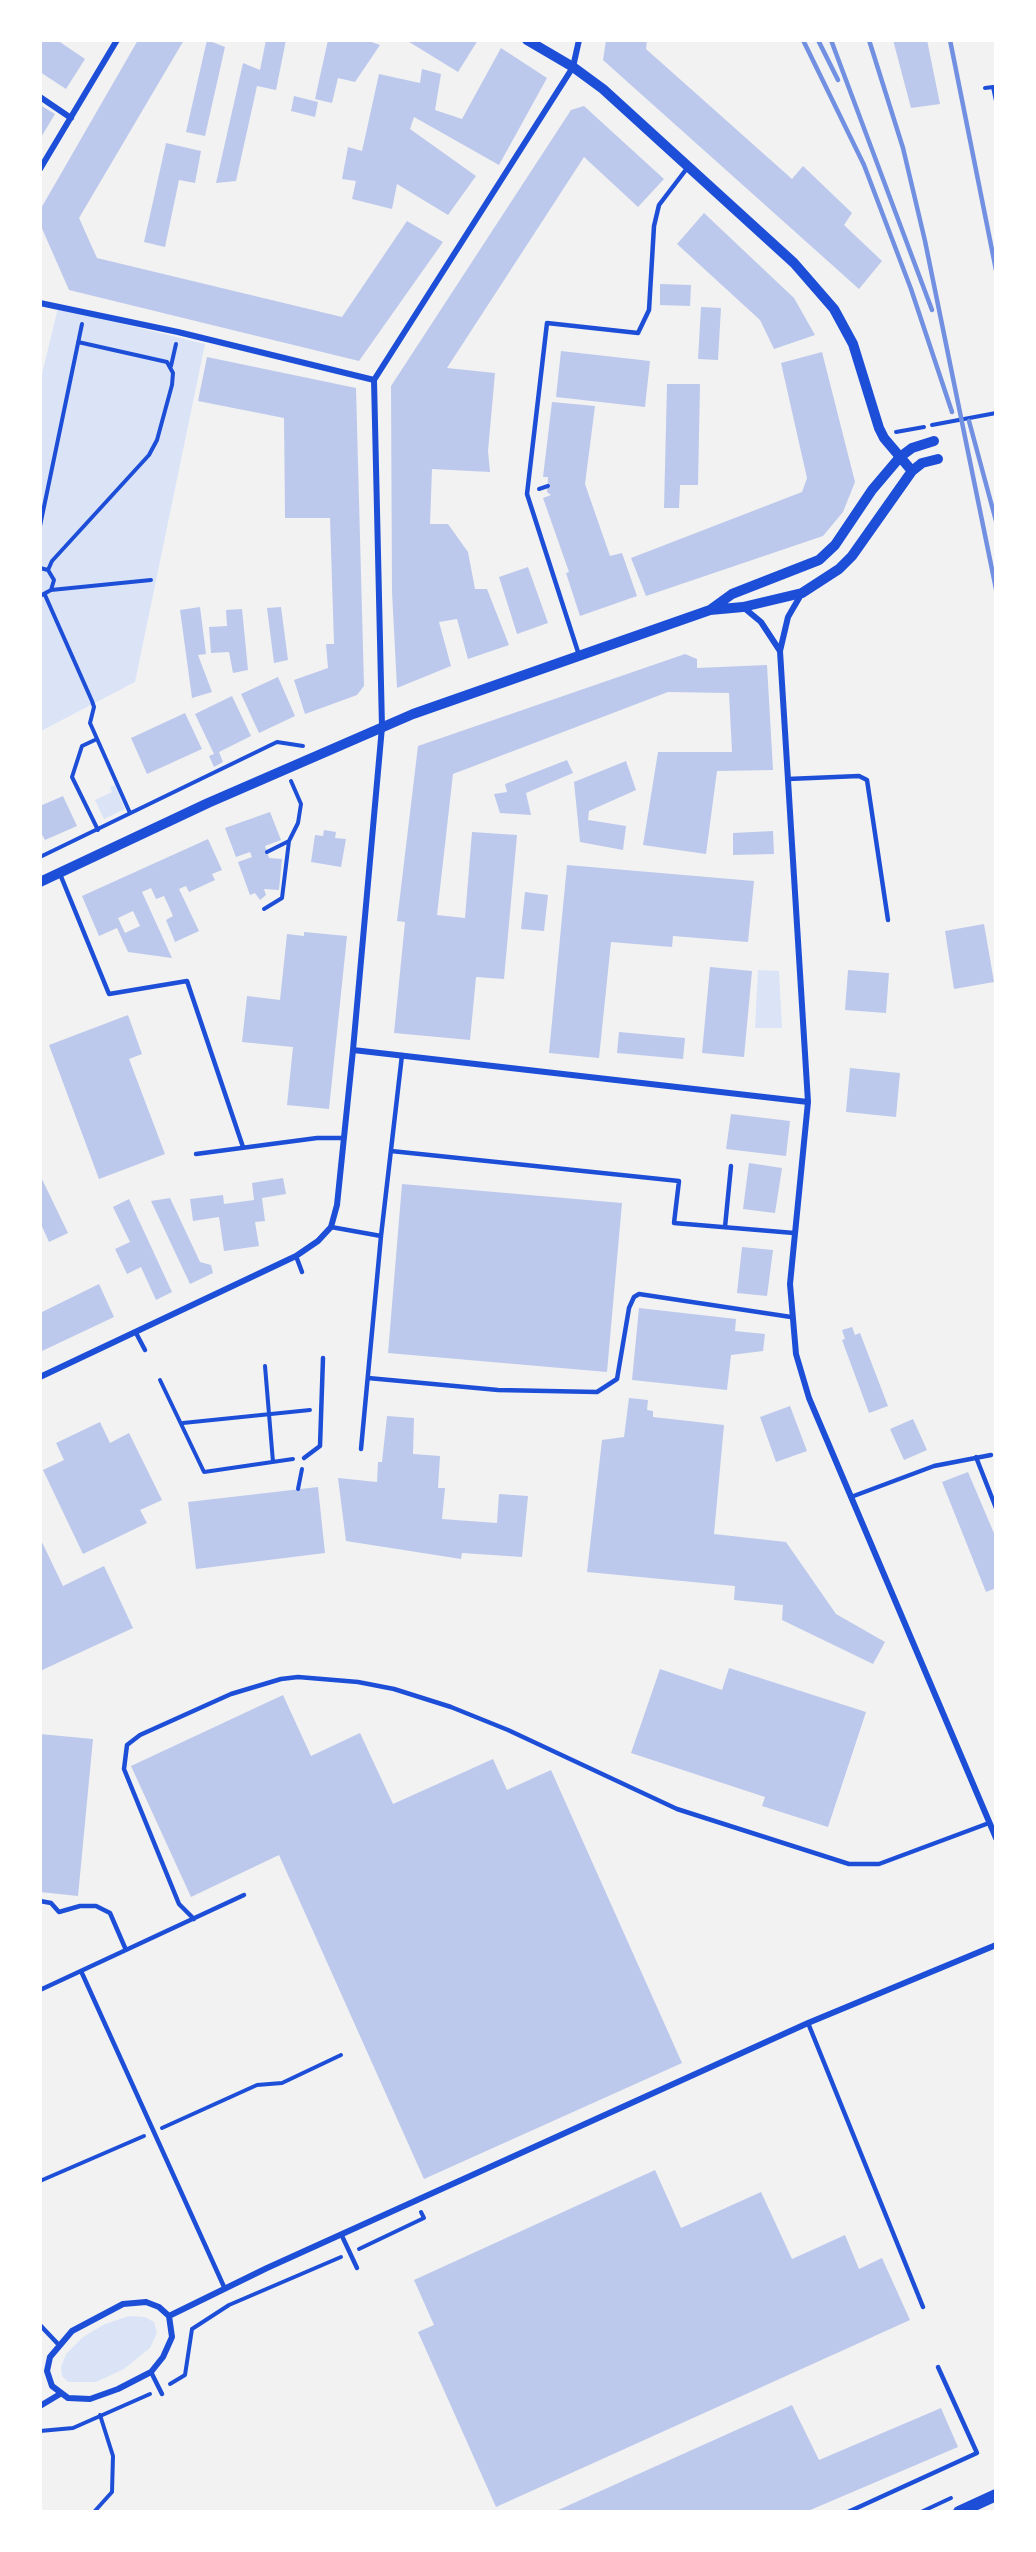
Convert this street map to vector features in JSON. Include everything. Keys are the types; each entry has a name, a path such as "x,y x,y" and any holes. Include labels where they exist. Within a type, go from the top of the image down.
{"main road":[{"path":"959,2511 996,2495"}],"street":[{"path":"40,169 117,40"},
{"path":"527,40 573,67 603,89 794,263 834,309 853,344 884,438 912,471"},
{"path":"40,1377 296,1256 318,1241 331,1227 337,1205 353,1050 382,727 374,380 573,67 579,40"},
{"path":"40,97 70,118"},
{"path":"40,303 178,332 374,380"},
{"path":"710,610 732,594 819,560 835,545 872,490 900,457 912,448 934,441"},
{"path":"40,882 285,768 382,727 710,610 743,607 802,593 839,569 852,556 912,471 922,463 938,459"},
{"path":"802,593 788,617 780,651 808,1102 789,1284 796,1354 809,1398 996,1838"},
{"path":"743,607 761,621 780,651"},
{"path":"353,1050 808,1102"},
{"path":"170,2316 416,2201 808,2023 996,1945"},
{"path":"146,2302 159,2307 170,2316 172,2337 163,2357 151,2372 118,2389 90,2398 68,2398 52,2386 47,2371 50,2357 58,2344 89,2320 123,2304 146,2302"},
{"path":"40,2376 47,2371"},
{"path":"40,2406 60,2394"}],"lane":[{"path":"579,655 527,494 547,323 638,333 649,310 654,226 659,205 688,166"},
{"path":"788,779 858,776 867,780 888,920"},
{"path":"60,874 109,994 187,981 243,1147"},
{"path":"361,1449 381,1236 402,1055"},
{"path":"196,1154 317,1138 343,1138"},
{"path":"391,1151 679,1181 674,1223 794,1233"},
{"path":"725,1227 731,1166"},
{"path":"331,1227 381,1236"},
{"path":"296,1256 302,1272"},
{"path":"368,1377 498,1390 597,1392 617,1379 629,1308 639,1294 791,1317"},
{"path":"136,1333 145,1350"},
{"path":"304,1458 320,1446 323,1358"},
{"path":"851,1497 934,1466 991,1455"},
{"path":"976,1457 996,1508"},
{"path":"194,1918 179,1904 124,1769 127,1746 140,1735 231,1694 281,1679 298,1677 358,1682 394,1689 451,1707 508,1730 677,1809 849,1864 879,1864 989,1823"},
{"path":"40,1990 244,1895"},
{"path":"40,1901 51,1903 59,1912 80,1906 96,1906 110,1913 126,1950"},
{"path":"81,1971 225,2289"},
{"path":"808,2023 923,2307"},
{"path":"342,2236 357,2268"},
{"path":"40,2325 58,2344"},
{"path":"848,2511 977,2453 938,2367"},
{"path":"151,2372 161,2392"}],"path":[{"path":"985,88 993,87 996,101"},
{"path":"40,526 84,311"},
{"path":"48,570 52,561 149,455 157,440 171,385 170,367 178,332"},
{"path":"78,342 167,362 170,367"},
{"path":"884,438 895,432 996,412"},
{"path":"40,568 48,570 54,580 51,590"},
{"path":"130,813 90,723 94,707 92,701 43,595 51,590 151,580"},
{"path":"97,739 82,746 72,777 98,830"},
{"path":"40,857 277,742 328,750"},
{"path":"264,909 282,898 289,841 298,823 301,804 285,768"},
{"path":"267,852 289,841"},
{"path":"265,1366 273,1462"},
{"path":"160,1380 183,1423 204,1472 304,1458 298,1489"},
{"path":"183,1423 320,1409"},
{"path":"40,2181 257,2085 282,2084 340,2055"},
{"path":"40,2431 72,2428 161,2392 184,2375 192,2329 229,2305 350,2253 424,2218 416,2201"},
{"path":"90,2398 100,2416 113,2456 112,2492 94,2511"}],"shaded area":[{"path":"58,308 205,344 135,682 41,731 40,382"},
{"path":"115,785 125,809 104,819 95,800 112,792 110,787"},
{"path":"758,970 779,971 782,1028 755,1028"},
{"path":"129,2316 145,2317 154,2322 157,2333 150,2348 124,2369 96,2382 68,2382 62,2376 61,2367 66,2354 83,2337 105,2324"}],"building":[{"path":"40,40 57,40 85,59 66,89 40,72"},
{"path":"138,40 184,40 79,218 97,258 342,317 407,221 443,242 359,361 69,290 40,224 40,210"},
{"path":"207,40 225,47 205,136 186,132"},
{"path":"266,40 286,40 276,90 257,86 236,181 216,183 243,63 260,70"},
{"path":"328,40 366,40 380,45 355,82 338,78 332,103 315,99"},
{"path":"406,40 478,40 458,72"},
{"path":"606,40 647,40 646,49 792,179 803,166 852,213 844,225 882,261 859,289 603,60"},
{"path":"893,40 927,40 940,104 911,108"},
{"path":"501,48 547,78 499,165 414,117 410,129 476,176 448,215 397,184 392,209 352,199 356,181 342,179 348,147 362,151 379,74 420,83 422,69 441,74 435,110 462,119"},
{"path":"294,96 318,102 315,117 291,111"},
{"path":"40,105 55,114 40,139"},
{"path":"584,106 664,179 638,207 584,157 447,368 495,373 488,451 490,472 432,469 430,524 448,524 468,552 475,589 487,589 509,645 468,659 457,619 439,622 451,666 397,688 392,592 391,386 571,110"},
{"path":"166,143 201,151 195,183 179,180 165,247 144,242"},
{"path":"704,213 794,298 815,335 774,349 760,320 677,244"},
{"path":"660,284 691,285 690,306 660,305"},
{"path":"701,307 721,308 718,360 698,359"},
{"path":"561,351 650,361 645,407 556,397"},
{"path":"822,352 855,482 843,512 823,536 646,596 631,558 802,492 807,478 781,363"},
{"path":"207,357 356,388 364,686 357,695 305,714 294,680 328,668 326,644 334,644 330,518 285,518 284,418 198,401"},
{"path":"667,384 700,384 698,485 680,485 679,508 664,508"},
{"path":"552,402 595,406 585,484 610,556 622,553 637,596 580,616 566,573 569,572 543,498 551,495 547,492 548,477 543,477"},
{"path":"528,567 548,623 517,634 499,577"},
{"path":"200,607 206,654 198,655 212,692 192,698 180,610"},
{"path":"281,607 288,660 274,663 267,608"},
{"path":"242,609 248,670 233,673 229,652 211,653 209,627 227,626 226,610"},
{"path":"685,654 697,659 697,668 767,665 773,770 717,771 706,854 643,845 658,752 732,752 729,693 668,692 453,774 437,915 465,918 472,832 517,835 504,979 476,977 470,1040 394,1033 405,922 397,921 418,746"},
{"path":"278,677 295,716 259,733 241,694"},
{"path":"232,696 251,736 219,752 223,762 214,767 209,756 214,754 195,714"},
{"path":"185,713 202,749 147,774 131,738"},
{"path":"567,760 573,773 526,793 531,815 500,813 494,794 507,792 505,784"},
{"path":"626,761 636,790 589,811 588,820 626,826 623,850 580,842 574,782"},
{"path":"63,796 77,826 45,840 40,831 40,806"},
{"path":"270,812 281,840 265,846 269,858 282,859 279,890 264,889 266,895 260,900 255,893 250,895 238,862 252,857 250,852 236,857 225,828"},
{"path":"324,830 336,832 335,838 346,839 341,867 311,862 315,835 323,836"},
{"path":"773,831 774,854 733,855 733,833"},
{"path":"208,839 222,870 212,874 215,880 189,892 186,886 179,889 199,931 175,942 166,920 173,916 164,896 156,899 151,888 142,892 172,958 128,952 117,928 99,936 82,896","holes":["133,911 140,926 125,933 118,918"]},
{"path":"567,865 754,881 748,942 673,936 672,947 611,942 599,1058 549,1053"},
{"path":"525,892 548,895 544,931 521,929"},
{"path":"984,924 994,982 954,989 945,931"},
{"path":"304,932 347,936 329,1109 287,1105 293,1047 242,1042 247,996 280,1000 287,934 304,936"},
{"path":"710,967 752,971 744,1057 702,1053"},
{"path":"848,970 889,973 886,1013 845,1010"},
{"path":"128,1015 142,1054 129,1059 165,1154 99,1179 49,1045"},
{"path":"619,1032 685,1038 683,1059 617,1053"},
{"path":"850,1068 900,1073 896,1117 846,1112"},
{"path":"731,1114 790,1121 786,1156 726,1149"},
{"path":"749,1163 782,1168 775,1213 743,1209"},
{"path":"40,1175 68,1233 49,1242 40,1222"},
{"path":"283,1178 286,1194 262,1198 265,1221 255,1222 259,1246 224,1251 219,1217 193,1221 190,1199 223,1195 224,1204 254,1200 252,1183"},
{"path":"402,1184 622,1203 607,1372 388,1353"},
{"path":"170,1198 200,1262 211,1265 213,1273 190,1284 151,1201"},
{"path":"129,1199 172,1292 156,1300 141,1267 127,1274 115,1249 130,1242 113,1207"},
{"path":"742,1247 773,1250 767,1296 737,1293"},
{"path":"99,1284 114,1317 40,1352 40,1313"},
{"path":"639,1308 736,1319 735,1331 765,1334 763,1351 731,1355 727,1390 632,1380"},
{"path":"852,1327 855,1335 860,1333 888,1406 869,1413 842,1340 845,1339 842,1330"},
{"path":"629,1398 648,1400 647,1410 653,1411 653,1417 724,1425 714,1534 786,1542 836,1614 885,1642 873,1664 782,1620 783,1605 734,1600 735,1586 587,1572 602,1440 624,1437"},
{"path":"790,1406 807,1451 776,1462 760,1417"},
{"path":"387,1416 414,1418 413,1454 440,1456 438,1488 445,1488 442,1519 497,1523 499,1494 528,1496 522,1557 462,1553 461,1559 346,1541 338,1478 377,1482 378,1462 382,1462"},
{"path":"913,1419 927,1450 904,1460 890,1429"},
{"path":"100,1422 110,1443 129,1433 162,1500 140,1510 147,1523 83,1554 43,1470 64,1460 56,1443"},
{"path":"968,1472 996,1538 996,1588 986,1592 942,1482"},
{"path":"318,1487 325,1553 196,1569 188,1502"},
{"path":"40,1538 63,1586 104,1566 133,1628 40,1671"},
{"path":"729,1668 866,1712 828,1827 762,1806 765,1797 631,1753 660,1669 722,1690"},
{"path":"283,1695 311,1756 360,1733 393,1804 493,1759 507,1790 551,1770 682,2063 424,2179 279,1855 191,1897 131,1766"},
{"path":"40,1734 93,1739 78,1896 40,1892"},
{"path":"655,2170 681,2228 761,2192 792,2259 845,2235 859,2269 882,2258 910,2320 496,2507 418,2332 434,2325 414,2280"},
{"path":"792,2405 819,2460 941,2408 958,2447 808,2511 556,2511"}],"railway":[{"path":"803,40 864,165 911,289 952,412"},
{"path":"818,40 838,80"},
{"path":"831,40 932,310"},
{"path":"869,40 903,148 925,241 996,589"},
{"path":"950,40 996,270"},
{"path":"969,421 996,521"}]}
